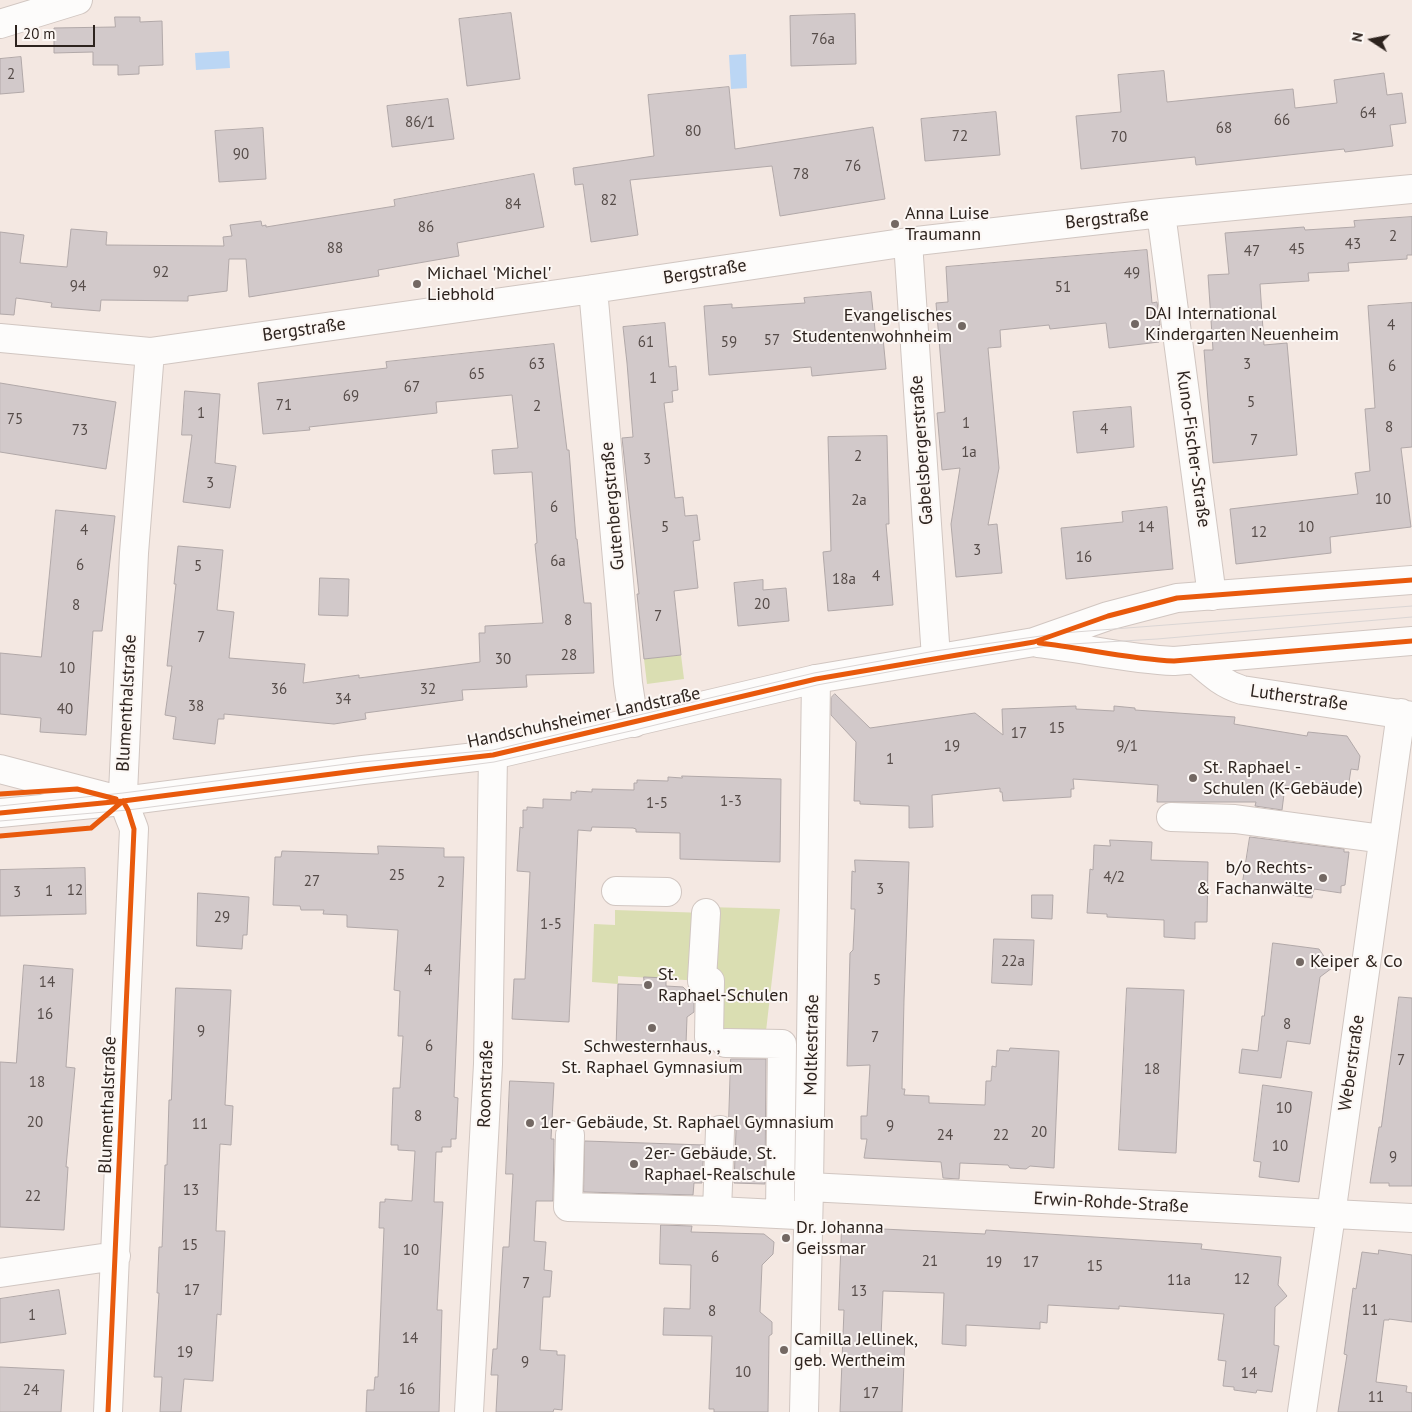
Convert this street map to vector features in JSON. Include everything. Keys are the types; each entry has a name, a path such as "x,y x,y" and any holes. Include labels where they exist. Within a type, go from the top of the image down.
{"street":[{"path":"0,24 78,0"},
{"name":"Bergstraße","path":"0,338 150,352 908,242 1160,213 1412,190"},
{"name":"Kuno-Fischer-Straße","path":"1160,213 1212,596"},
{"name":"Gabelsbergerstraße","path":"908,242 936,658"},
{"name":"Gutenbergstraße","path":"593,289 628,683 634,723"},
{"name":"Blumenthalstraße","path":"108,1412 134,829 123,801 134,553 150,352"},
{"name":"Handschuhsheimer Landstraße","path":"0,769 123,801 493,755 816,679 1034,642 1108,616 1165,600 1412,580"},
{"name":"Handschuhsheimer Landstraße","path":"1034,642 1156,660 1195,659 1412,641"},
{"name":"Lutherstraße","path":"1195,659 1229,686 1242,690 1406,714"},
{"name":"Moltkestraße","path":"804,1412 809,1215 816,679"},
{"name":"Weberstraße","path":"1302,1412 1383,839 1406,714"},
{"name":"Roonstraße","path":"469,1412 488,1064 493,755"},
{"path":"0,813 123,801"},
{"path":"1171,817 1235,819 1383,839"},
{"path":"616,891 667,892"},
{"path":"706,913 702,980 710,981 718,1040 782,1044 780,1213"},
{"path":"717,1211 720,1130"},
{"path":"570,1135 568,1207 809,1215"},
{"name":"Erwin-Rohde-Straße","path":"809,1187 1412,1218"},
{"path":"0,1273 116,1256"}],"green space":[{"path":"681,655 684,679 647,684 644,659"},
{"path":"707,907 780,909 765,1040 710,1037 702,981 618,976 618,984 592,982 594,924 615,925 615,910 706,913"}],"water":[{"path":"229,51 230,68 196,70 195,53"},
{"path":"746,54 747,88 731,89 729,55"}],"building":[{"path":"511,13 520,79 467,86 459,19"},
{"path":"855,14 856,64 791,66 790,16"},
{"path":"115,17 140,17 140,22 162,21 163,65 139,66 139,74 118,75 118,65 93,65 93,52 54,53 54,28 115,27"},
{"path":"21,57 24,92 0,94 0,59"},
{"path":"1164,71 1167,102 1293,89 1295,108 1337,103 1334,80 1384,73 1387,95 1402,93 1406,123 1390,125 1393,146 1345,152 1344,149 1196,165 1195,157 1081,169 1076,116 1121,112 1118,75"},
{"path":"729,87 735,149 873,127 885,199 780,216 772,166 630,180 638,235 591,242 583,184 575,185 573,168 654,156 648,95"},
{"path":"448,99 454,139 392,147 387,106"},
{"path":"996,112 1000,155 925,161 921,119"},
{"path":"263,128 266,179 219,182 215,131"},
{"path":"534,174 544,227 457,243 459,256 378,270 379,276 249,297 246,259 229,259 227,291 188,296 188,301 101,300 100,311 51,307 52,303 16,298 14,315 0,314 0,232 24,235 20,263 67,267 71,229 107,232 106,245 224,246 223,237 232,236 230,225 261,221 262,226 266,225 266,227 395,206 394,200"},
{"path":"1412,217 1412,255 1407,255 1407,259 1348,263 1349,271 1308,273 1309,281 1260,284 1264,345 1287,343 1297,455 1213,463 1204,350 1213,350 1208,275 1229,274 1225,233 1304,227 1305,230 1355,227 1354,221"},
{"path":"1147,250 1152,303 1157,302 1160,325 1158,326 1159,342 1109,348 1106,323 1050,329 1049,325 1000,330 1001,347 988,348 999,468 988,525 997,524 1002,573 956,577 951,524 960,468 942,470 937,413 945,412 936,303 948,302 946,267"},
{"path":"871,292 876,339 883,338 886,369 812,376 811,367 709,375 704,306 732,304 732,308 805,303 804,298"},
{"path":"1412,303 1412,447 1401,448 1411,527 1330,537 1331,553 1236,564 1230,509 1358,494 1355,473 1370,471 1365,409 1375,408 1368,306"},
{"path":"665,323 669,367 676,366 678,390 672,391 673,402 664,403 675,498 683,497 685,516 697,515 700,540 693,541 698,588 674,591 681,655 644,659 622,438 633,437 623,327"},
{"path":"554,344 567,450 569,450 576,539 584,603 591,603 594,673 526,675 527,687 462,690 463,700 365,713 366,719 334,724 224,714 224,719 218,719 215,744 173,739 176,717 165,715 172,666 167,666 178,546 223,550 217,610 234,612 229,658 305,664 303,683 359,675 359,678 480,662 479,633 485,633 485,626 543,623 535,544 537,543 532,472 494,474 492,450 518,448 512,395 436,402 437,413 309,427 310,430 263,434 258,383 387,368 386,362"},
{"path":"0,383 116,402 106,469 0,452"},
{"path":"185,391 220,394 215,463 236,466 230,508 183,502 192,435 182,435"},
{"path":"1131,407 1134,447 1077,453 1073,412"},
{"path":"887,436 889,524 886,524 893,605 828,611 823,552 831,551 828,437"},
{"path":"1167,507 1173,569 1066,579 1061,528 1123,522 1122,512"},
{"path":"56,510 115,516 102,631 93,631 86,735 40,732 41,718 0,714 0,653 41,657"},
{"path":"320,578 349,579 348,616 319,615"},
{"path":"763,580 763,590 786,588 789,621 738,626 734,583"},
{"path":"835,694 870,728 975,713 1003,735 1002,709 1076,706 1076,709 1114,711 1114,706 1135,708 1135,710 1235,717 1234,724 1307,736 1308,732 1347,736 1360,756 1358,770 1351,769 1347,795 1285,786 1282,810 1255,806 1256,802 1157,802 1158,785 1073,779 1074,789 1071,789 1071,797 1003,801 1000,788 932,795 933,827 909,828 909,806 860,804 860,801 854,801 856,742 831,715 831,698"},
{"path":"682,776 781,779 780,862 680,859 680,833 636,832 636,829 633,828 592,827 591,831 578,830 569,1022 512,1019 514,979 525,979 530,872 517,871 520,827 523,828 523,810 527,810 527,807 543,808 543,799 571,800 571,792 592,792 592,789 634,790 634,783 637,783 637,780 668,781 668,777 682,778"},
{"path":"1250,837 1344,849 1344,852 1349,852 1345,885 1341,886 1341,893 1314,889 1312,898 1242,888"},
{"path":"1110,840 1152,842 1151,860 1208,862 1207,922 1195,922 1195,939 1164,937 1164,920 1107,917 1107,914 1087,913 1090,869 1093,870 1094,845 1110,846"},
{"path":"378,846 444,848 444,857 464,857 454,1097 458,1098 456,1139 451,1139 451,1147 442,1147 442,1152 436,1152 434,1202 443,1202 437,1310 442,1310 439,1412 366,1412 367,1390 374,1390 375,1377 378,1377 384,1228 379,1228 380,1202 385,1202 385,1199 412,1201 415,1151 398,1150 398,1145 391,1145 393,1088 400,1088 403,1036 398,1036 400,991 394,990 398,930 347,927 347,915 323,914 324,910 301,910 300,906 273,905 275,857 281,857 282,851 378,854"},
{"path":"855,860 909,862 902,1089 905,1089 904,1095 929,1096 929,1103 985,1105 986,1081 991,1081 992,1066 996,1067 997,1050 1009,1051 1010,1048 1059,1051 1054,1168 1030,1166 1026,1169 1010,1168 1008,1165 960,1163 959,1179 943,1178 941,1162 864,1158 867,1139 861,1139 861,1116 867,1116 870,1065 847,1066 850,953 853,950 855,909 851,909 852,871 855,872"},
{"path":"85,868 86,914 0,916 0,870"},
{"path":"198,893 249,897 247,935 243,935 242,949 197,946"},
{"path":"1032,895 1053,895 1052,919 1032,918"},
{"path":"994,939 1034,940 1032,985 992,983"},
{"path":"1273,943 1319,949 1332,968 1320,977 1310,1044 1287,1041 1281,1078 1239,1073 1242,1049 1258,1051"},
{"path":"24,965 73,969 66,1067 75,1068 66,1167 68,1167 64,1230 0,1227 0,1062 16,1063"},
{"name":"Schwesternhaus, , St. Raphael Gymnasium","path":"644,977 666,978 666,986 683,987 694,998 694,1012 687,1017 686,1044 680,1044 680,1051 616,1049 618,984 644,985"},
{"path":"176,988 231,990 225,1105 233,1106 231,1145 220,1144 216,1231 225,1231 221,1315 217,1314 213,1381 184,1379 181,1412 160,1412 162,1377 154,1377 159,1293 157,1293 159,1247 162,1247"},
{"path":"1127,988 1184,990 1176,1153 1119,1150"},
{"path":"1399,997 1412,998 1412,1186 1389,1186 1389,1183 1370,1183 1379,1127 1381,1127"},
{"path":"731,1059 766,1059 765,1184 734,1183 736,1131 734,1123 729,1118"},
{"path":"510,1081 554,1083 551,1139 554,1139 553,1201 536,1201 534,1241 546,1242 544,1270 552,1271 550,1297 543,1297 540,1350 557,1351 557,1355 565,1355 562,1410 554,1409 553,1412 496,1412 498,1375 491,1375 493,1349 497,1349 503,1247 509,1247 513,1174 506,1174"},
{"path":"1263,1085 1312,1092 1299,1182 1259,1177 1261,1162 1254,1161"},
{"name":"2er- Gebäude, St. Raphael-Realschule","path":"585,1141 704,1145 702,1183 694,1183 693,1195 584,1192"},
{"path":"661,1225 692,1226 691,1232 764,1234 774,1242 773,1254 762,1265 760,1312 772,1322 772,1334 769,1336 768,1412 714,1412 714,1409 709,1409 712,1336 663,1335 664,1308 690,1309 691,1265 660,1264"},
{"path":"842,1227 985,1234 986,1230 1202,1244 1201,1249 1281,1257 1278,1285 1287,1296 1275,1307 1274,1345 1279,1346 1272,1392 1257,1390 1256,1393 1234,1390 1234,1387 1223,1386 1226,1361 1218,1360 1224,1314 1119,1306 1119,1309 1048,1305 1047,1323 1040,1322 1040,1329 966,1325 966,1346 942,1344 944,1293 883,1291 881,1337 905,1338 902,1412 840,1412 844,1310 839,1310"},
{"path":"1379,1250 1412,1255 1412,1322 1384,1320 1376,1382 1407,1386 1406,1392 1412,1393 1412,1412 1338,1412 1347,1355 1344,1354 1353,1288 1356,1289 1362,1252 1378,1254"},
{"path":"59,1290 66,1334 0,1343 0,1299"},
{"path":"0,1367 64,1370 61,1412 0,1412"}],"tram line":[{"path":"0,806 123,793 362,762 493,750 814,673 935,651 1062,633 1412,606"},
{"path":"0,821 128,810 494,762 635,730 817,685 937,663 1054,645 1157,639 1412,617"}],"cycle path":[{"path":"0,813 123,801 493,755 816,679 1034,642 1108,616 1177,598 1412,580"},
{"path":"1039,643 1140,658 1174,661 1412,641"},
{"path":"0,794 77,789 116,799"},
{"path":"0,836 91,828 123,801"},
{"path":"108,1412 134,829 123,801"}],"place":[{"name":"Anna Luise Traumann","path":"895,224"},
{"name":"Michael 'Michel' Liebhold","path":"417,284"},
{"name":"DAI International Kindergarten Neuenheim","path":"1135,324"},
{"name":"Evangelisches Studentenwohnheim","path":"962,326"},
{"name":"St. Raphael - Schulen (K-Gebäude)","path":"1193,778"},
{"name":"b/o Rechts- & Fachanwälte","path":"1323,878"},
{"name":"Keiper & Co","path":"1300,962"},
{"name":"St. Raphael-Schulen","path":"648,985"},
{"name":"Schwesternhaus, , St. Raphael Gymnasium","path":"652,1028"},
{"name":"1er- Gebäude, St. Raphael Gymnasium","path":"530,1123"},
{"name":"2er- Gebäude, St. Raphael-Realschule","path":"634,1164"},
{"name":"Dr. Johanna Geissmar","path":"786,1238"},
{"name":"Camilla Jellinek, geb. Wertheim","path":"784,1350"}]}
